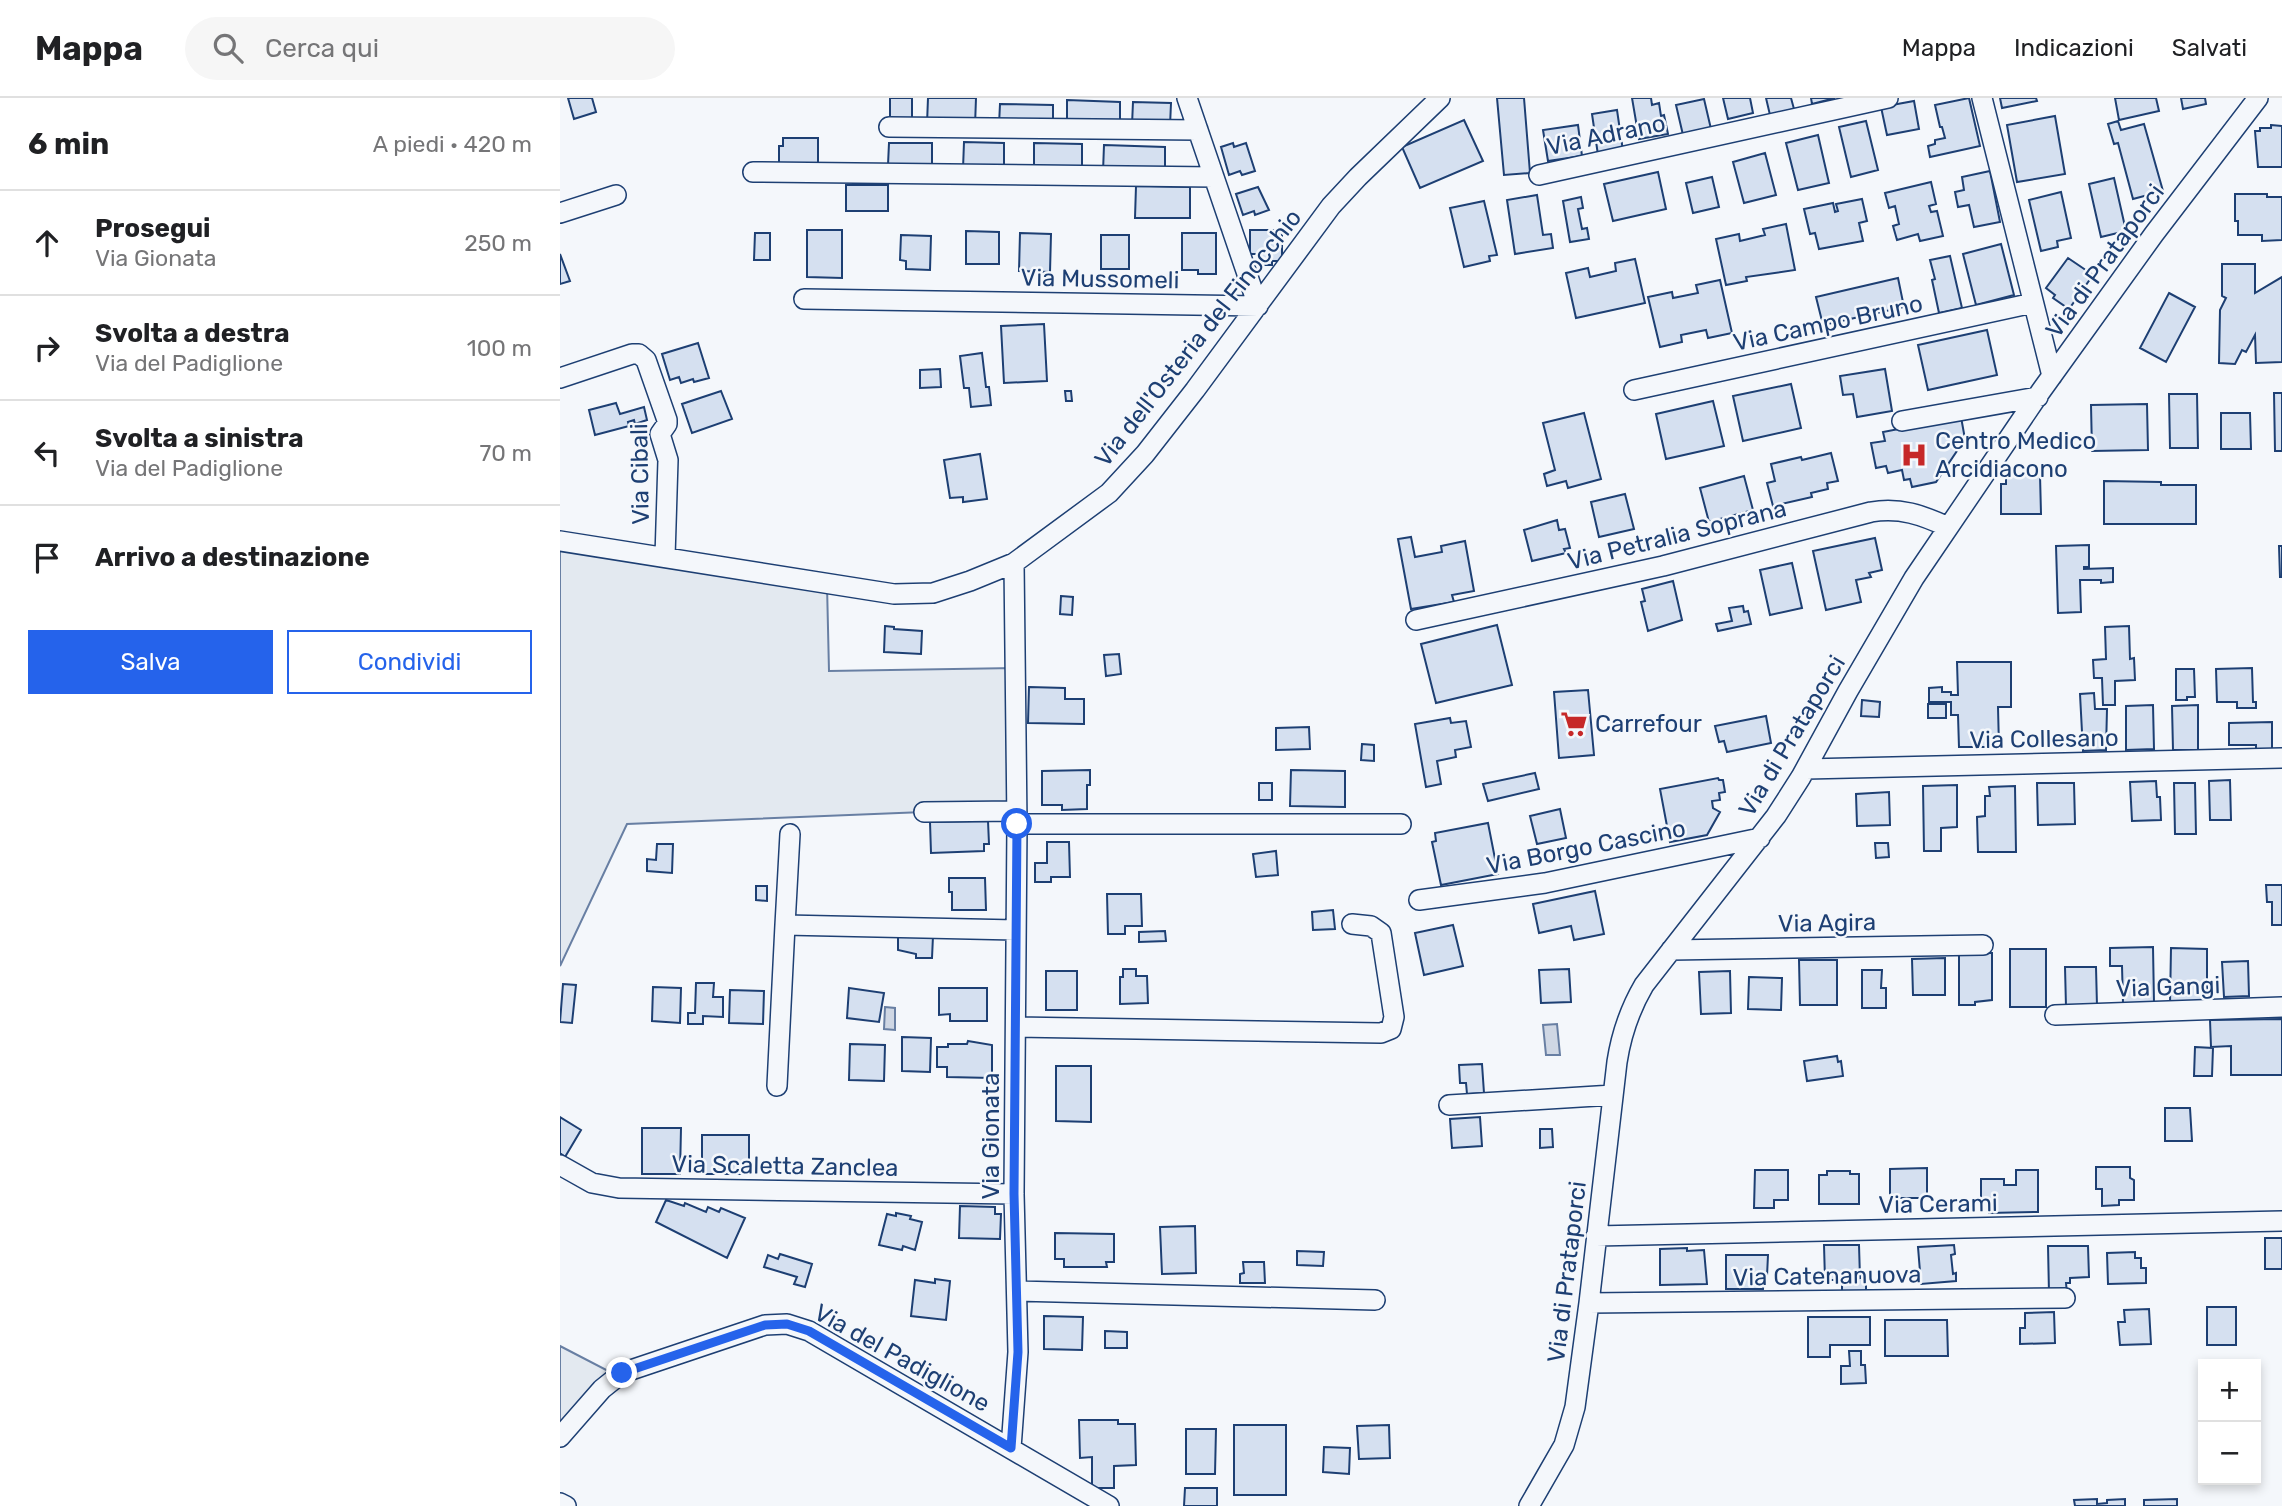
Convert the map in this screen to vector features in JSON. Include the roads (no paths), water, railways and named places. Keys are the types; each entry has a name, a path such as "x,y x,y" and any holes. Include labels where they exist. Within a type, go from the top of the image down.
{"street":[{"path":"1187,98 1258,306"},
{"name":"Via dell'Osteria del Finocchio","path":"560,541 859,590 914,595 952,587 1014,563 1086,512 1121,482 1155,442 1341,195 1440,98"},
{"name":"Via Adrano","path":"1539,175 1888,98"},
{"path":"1982,98 2052,376"},
{"name":"Via di Prataporci","path":"1529,1506 1556,1462 1569,1431 1577,1394 1589,1303 1618,1052 1629,1016 1644,985 1760,838 1806,768 1891,615 1948,527 2154,234 2258,98"},
{"path":"889,127 1198,130"},
{"path":"753,172 1214,177"},
{"path":"560,213 616,195"},
{"name":"Via Mussomeli","path":"804,299 1258,306"},
{"name":"Via Campo Bruno","path":"1634,390 2033,303"},
{"name":"Via Cibali","path":"560,378 632,354 639,354 646,360 667,424 660,434 667,460 665,557"},
{"path":"1902,421 2038,397"},
{"name":"Via Petralia Soprana","path":"1416,620 1662,566 1871,512 1903,510 1948,527"},
{"name":"Via Gionata","path":"1011,1448 1018,1352 1014,1194 1017,1027 1014,563"},
{"name":"Via Collesano","path":"1806,768 2282,758"},
{"path":"924,812 1016,818 1401,824"},
{"path":"777,1086 790,834"},
{"name":"Via Borgo Cascino","path":"1419,900 1545,883 1760,838"},
{"path":"1017,1027 1381,1033 1391,1029 1395,1017 1382,938 1377,929 1352,924"},
{"path":"785,926 1016,930"},
{"name":"Via Agira","path":"1671,950 1983,945"},
{"name":"Via Gangi","path":"2055,1015 2282,1007"},
{"path":"1449,1105 1613,1095"},
{"name":"Via Scaletta Zanclea","path":"560,1165 592,1183 619,1188 1014,1194"},
{"name":"Via Cerami","path":"1595,1236 2282,1221"},
{"path":"1017,1291 1375,1300"},
{"name":"Via Catenanuova","path":"1589,1303 2065,1298"},
{"name":"Via del Padiglione","path":"560,1437 601,1388 622,1373 765,1325 779,1323 809,1331 1109,1506"},
{"path":"560,1503 566,1506"}],"place":[{"name":"Centro Medico Arcidiacono","path":"1914,455"},
{"name":"Carrefour","path":"1574,724"}]}
